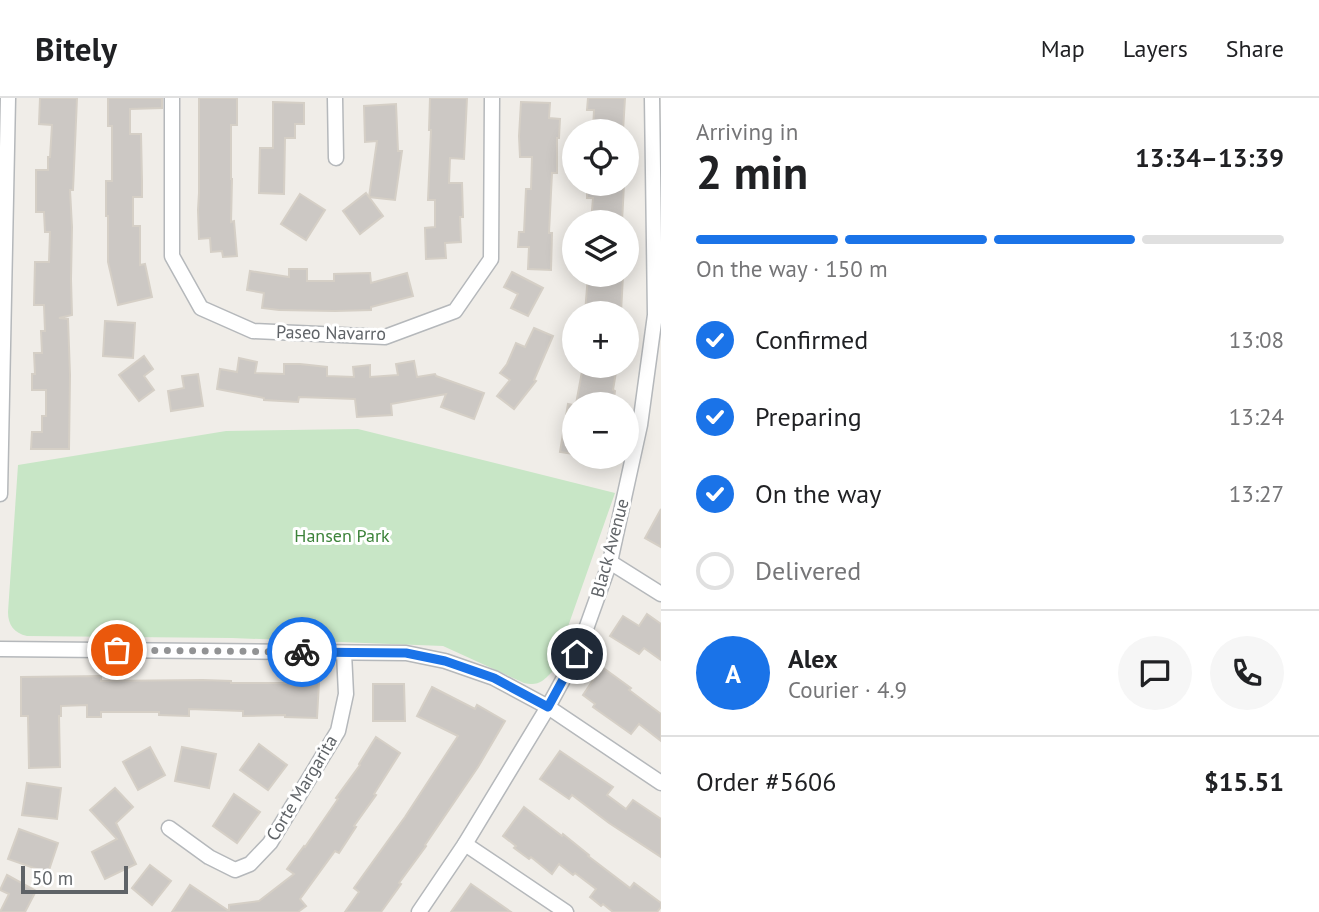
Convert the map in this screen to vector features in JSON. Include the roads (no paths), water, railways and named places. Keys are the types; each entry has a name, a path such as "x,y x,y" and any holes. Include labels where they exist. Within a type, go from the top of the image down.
{"street":[{"path":"0,494 2,271 8,98"},
{"name":"Paseo Navarro","path":"172,98 172,256 201,308 253,331 385,337 455,311 491,259 492,98"},
{"path":"335,98 336,158"},
{"name":"Black Avenue","path":"419,912 466,844 577,654 610,562 640,425 658,315 652,98"},
{"path":"610,562 661,594"},
{"path":"0,649 406,653 445,661 494,678 548,707 661,783"},
{"name":"Corte Margarita","path":"169,828 209,858 235,870 250,864 270,843 338,731 346,694 344,653"},
{"path":"466,844 565,912"}],"park label":[{"name":"Hansen Park","path":"342,536"}]}
